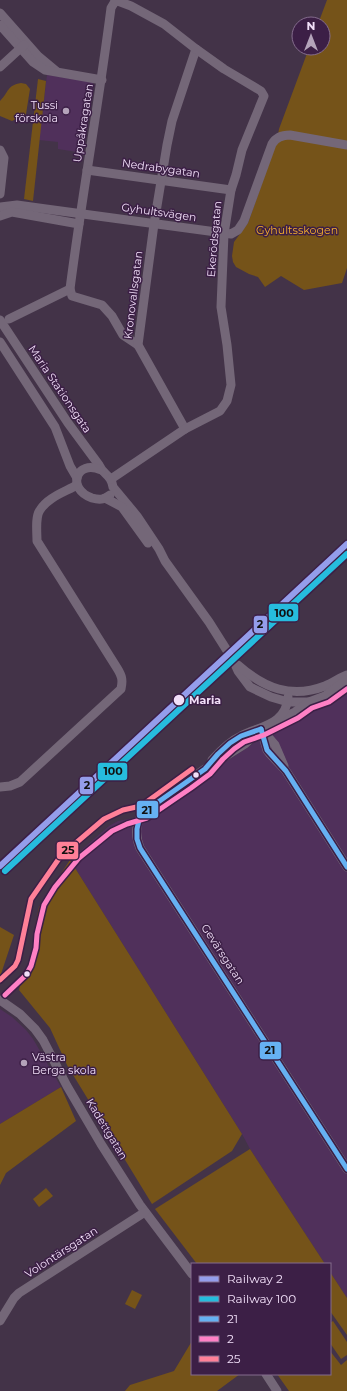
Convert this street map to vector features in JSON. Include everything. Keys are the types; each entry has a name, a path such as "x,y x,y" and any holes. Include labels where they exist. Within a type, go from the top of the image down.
{"street":[{"name":"Ekerödsgatan","path":"102,80 112,8 116,0 131,6 164,24 224,69 261,91 264,96 242,150 231,190 224,234 221,307 229,358 231,385 230,393 220,411 185,429 112,483"},
{"name":"Uppåkragatan","path":"0,13 24,46 33,62 45,70 102,80 78,224 70,289"},
{"name":"Uppåkragatan","path":"0,26 24,46"},
{"path":"0,67 24,46"},
{"name":"Kronovallsgatan","path":"185,429 138,345 154,224 167,145 172,121 196,49"},
{"path":"224,234 233,233 242,225 272,144 277,138 284,135 290,135 347,145"},
{"path":"0,150 4,162 1,206 12,212 78,224"},
{"name":"Nedrabygatan","path":"87,170 231,190"},
{"name":"Gyhultsvägen","path":"1,206 17,205 224,234"},
{"path":"4,319 70,289 72,296 102,304 112,316 124,335 138,345"},
{"name":"Maria Stationsgata","path":"4,319 68,424 102,470 108,475 112,483 137,516 159,549 165,561 209,622 233,660 238,671 250,687 271,697 288,702 309,702"},
{"name":"Maria Stationsgata","path":"0,342 55,427 80,491 87,496 96,499 105,498 122,507 159,557 165,561"},
{"path":"0,787 10,786 20,782 120,689 122,675 37,541 39,510 51,499 77,482 80,472 86,468 93,467 102,470"},
{"path":"105,498 110,495 112,483"},
{"name":"Maria Stationsgata","path":"233,660 256,680 288,692 308,691 326,686 347,675"},
{"path":"277,720 295,712 309,702 325,696 347,680"},
{"path":"288,692 288,702"},
{"name":"Gevärsgatan","path":"288,702 277,720 261,729 241,736 230,743 205,769 142,814 139,819 137,829 138,843 347,1169"},
{"path":"261,729 275,745 286,771 347,867"},
{"name":"Kadettgatan","path":"0,1000 28,1021 39,1034 101,1144 145,1212 191,1273"},
{"name":"Volontärsgatan","path":"0,1321 14,1298 19,1293 145,1212"},
{"path":"267,1375 277,1391"}],"shaded area":[{"name":"Tussi förskola","path":"47,75 93,82 83,153 58,149 58,142 39,140"},
{"path":"347,681 347,1298 331,1274 331,1263 324,1263 250,1149 70,860 109,826 118,821 139,817 247,748 290,717"},
{"name":"Västra Berga skola","path":"0,1009 12,1017 26,1030 33,1039 61,1087 0,1124"}],"green space":[{"name":"Gyhultsskogen","path":"327,0 347,0 347,268 342,283 304,290 281,276 265,287 258,277 236,267 232,256 234,242 248,223 277,141 279,129 306,56 331,56 331,16 321,16"},
{"path":"38,79 46,81 33,201 24,199"},
{"path":"21,83 26,84 30,89 26,114 12,121 0,116 0,101 13,85"},
{"path":"70,860 242,1134 232,1151 152,1204 67,1065 50,1028 19,990 20,986 18,987 28,975 34,956 34,932 39,907"},
{"path":"0,927 14,935 0,977"},
{"path":"61,1087 76,1121 6,1173 0,1185 0,1124"},
{"path":"250,1149 324,1263 196,1263 155,1209"},
{"path":"46,1188 53,1196 39,1207 33,1199"},
{"path":"331,1274 347,1298 347,1335 331,1312"},
{"path":"132,1290 142,1295 135,1309 125,1304"},
{"path":"333,1321 347,1342 347,1355 341,1359 331,1344 331,1322"},
{"path":"191,1343 191,1375 239,1375 217,1391 125,1391 130,1385 174,1371"},
{"path":"331,1352 341,1365 347,1360 347,1391 289,1391 278,1375 331,1375"}],"rail line":[{"name":"2","path":"0,866 347,544"},
{"name":"100","path":"5,871 347,554"}],"transit line":[{"name":"2","path":"5,995 26,975 31,966 44,905 55,887 79,858 112,831 127,824 147,818 191,788 210,774 223,759 244,742 264,735 298,718 312,708 329,702 347,689"},
{"name":"21","path":"261,729 241,736 230,743 205,769 144,812 139,820 137,839 140,848 347,1169"},
{"name":"21","path":"261,729 267,750 286,771 347,867"},
{"name":"25","path":"0,980 15,966 18,960 31,899 58,860 104,819 123,810 141,806 192,769"}],"place":[{"name":"Tussi förskola","path":"66,111"},
{"name":"Maria","path":"179,700"},
{"name":"Västra Berga skola","path":"24,1063"}]}
